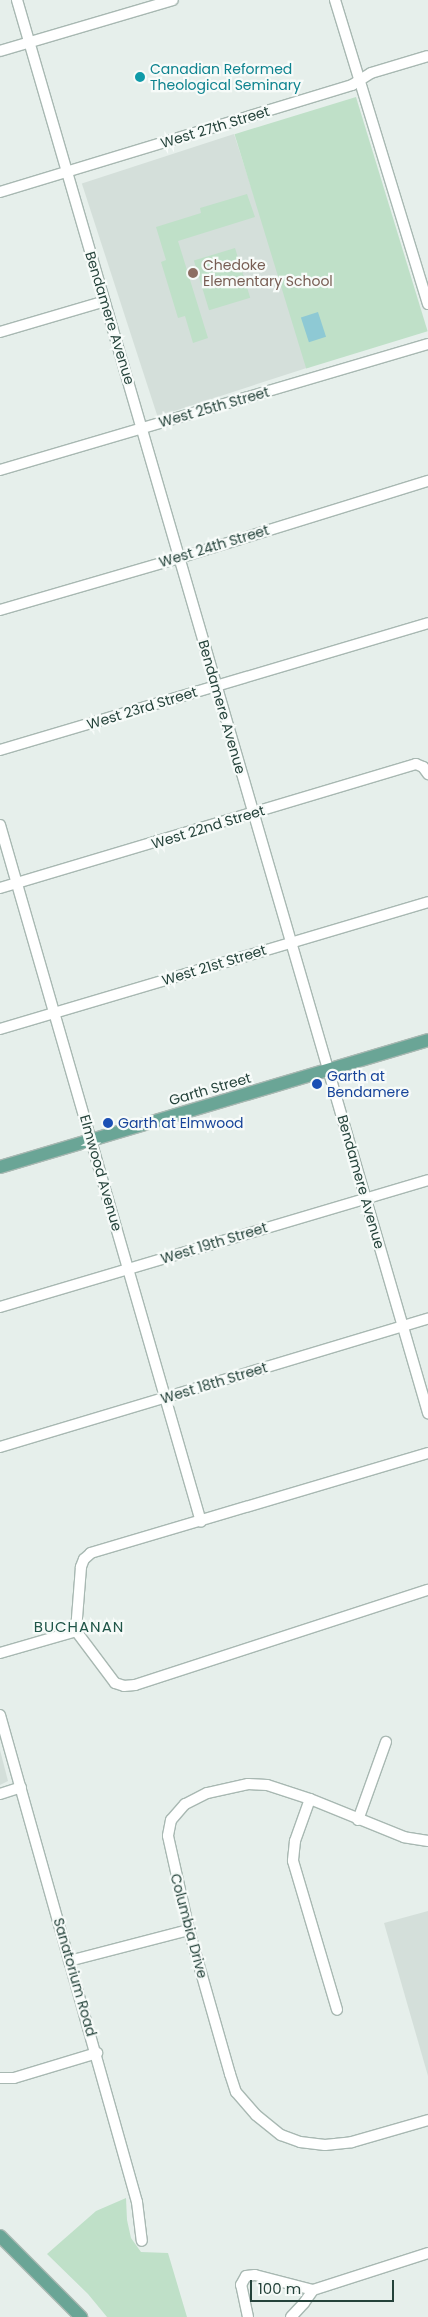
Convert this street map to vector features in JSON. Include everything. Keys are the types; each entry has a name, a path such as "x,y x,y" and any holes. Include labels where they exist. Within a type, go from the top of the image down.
{"main road":[{"name":"Garth Street","path":"0,1167 428,1040"},
{"path":"0,2236 81,2317"}],"street":[{"name":"Bendamere Avenue","path":"16,0 106,301 428,1413"},
{"path":"0,52 173,0"},
{"path":"335,0 428,304"},
{"name":"West 27th Street","path":"0,192 352,85 372,73 428,56"},
{"path":"0,332 106,301"},
{"name":"West 25th Street","path":"0,470 428,344"},
{"name":"West 24th Street","path":"0,610 179,558 428,481"},
{"name":"West 23rd Street","path":"0,750 428,623"},
{"name":"West 22nd Street","path":"0,888 416,764 428,774"},
{"name":"Elmwood Avenue","path":"0,825 201,1522"},
{"name":"West 21st Street","path":"0,1029 428,902"},
{"name":"West 19th Street","path":"0,1307 428,1180"},
{"name":"West 18th Street","path":"0,1447 428,1319"},
{"path":"428,1453 201,1522 91,1553 84,1559 81,1567 76,1631 114,1683 124,1686 135,1685 428,1590"},
{"path":"0,1653 76,1631"},
{"name":"Sanatorium Road","path":"0,1715 138,2202 142,2241"},
{"path":"358,1820 386,1742"},
{"name":"Columbia Drive","path":"428,1841 404,1837 310,1799 267,1785 248,1784 207,1793 185,1804 171,1820 168,1836 189,1930 236,2092 256,2115 281,2135 300,2142 325,2145 352,2142 428,2120"},
{"path":"0,1794 21,1787"},
{"path":"310,1799 295,1841 293,1861 337,2010"},
{"path":"69,1961 189,1930"},
{"path":"0,2078 14,2078 97,2053"},
{"path":"248,2317 241,2285 246,2276 255,2275 313,2290 428,2253"},
{"path":"291,2317 313,2290"}],"shaded area":[{"name":"Chedoke Elementary School","path":"234,134 310,367 158,416 82,183"},
{"path":"0,1750 8,1781 0,1785"},
{"path":"428,1911 428,2076 384,1923"}],"green space":[{"path":"356,97 428,331 306,368 235,134"},
{"path":"247,194 255,217 178,241 208,338 193,343 185,316 178,318 161,262 166,260 156,227 201,213 200,208"},
{"path":"235,248 250,298 209,310 194,261"},
{"path":"126,2198 127,2220 131,2238 141,2252 168,2253 187,2317 107,2317 88,2294 47,2254 96,2211"}],"water":[{"path":"318,312 326,337 309,342 301,318"}],"place":[{"name":"Canadian Reformed Theological Seminary","path":"140,77"},
{"name":"Chedoke Elementary School","path":"193,273"},
{"name":"Garth at Bendamere","path":"317,1084"},
{"name":"Garth at Elmwood","path":"108,1123"}],"district":[{"name":"BUCHANAN","path":"79,1627"}]}
